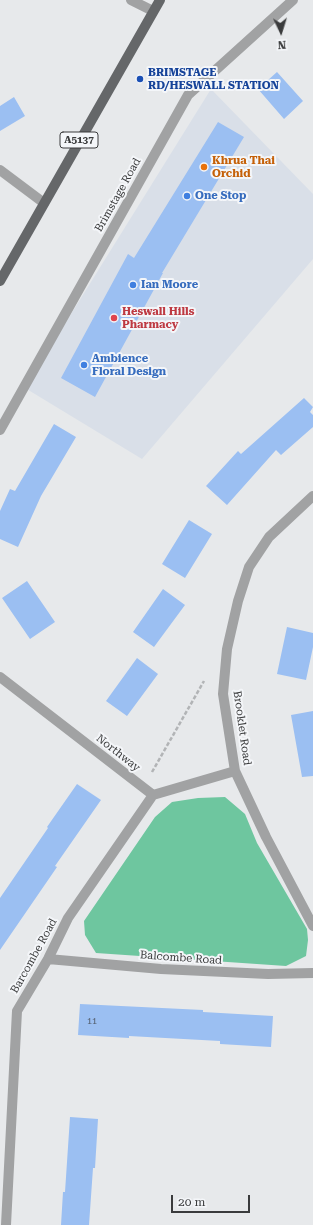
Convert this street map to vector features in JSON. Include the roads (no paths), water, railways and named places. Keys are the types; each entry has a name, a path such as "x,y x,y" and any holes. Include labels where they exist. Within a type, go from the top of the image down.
{"main road":[{"name":"A5137","path":"0,281 160,0"}],"street":[{"path":"131,0 153,11"},
{"name":"Brimstage Road","path":"0,430 188,96 292,0"},
{"path":"0,170 44,203"},
{"name":"Brooklet Road","path":"313,496 269,536 249,568 238,601 226,648 223,694 235,771 266,837 313,926"},
{"name":"Northway","path":"0,677 153,795"},
{"path":"153,795 235,771"},
{"name":"Barcombe Road","path":"6,1225 17,1010 48,959 68,918 153,795"},
{"name":"Balcombe Road","path":"48,959 184,970 268,974 313,973"}],"place":[{"name":"BRIMSTAGE RD/HESWALL STATION","path":"140,79"},
{"name":"Khrua Thai Orchid","path":"204,167"},
{"name":"One Stop","path":"187,196"},
{"name":"Ian Moore","path":"133,285"},
{"name":"Heswall Hills Pharmacy","path":"114,318"},
{"name":"Ambience Floral Design","path":"84,365"}]}
